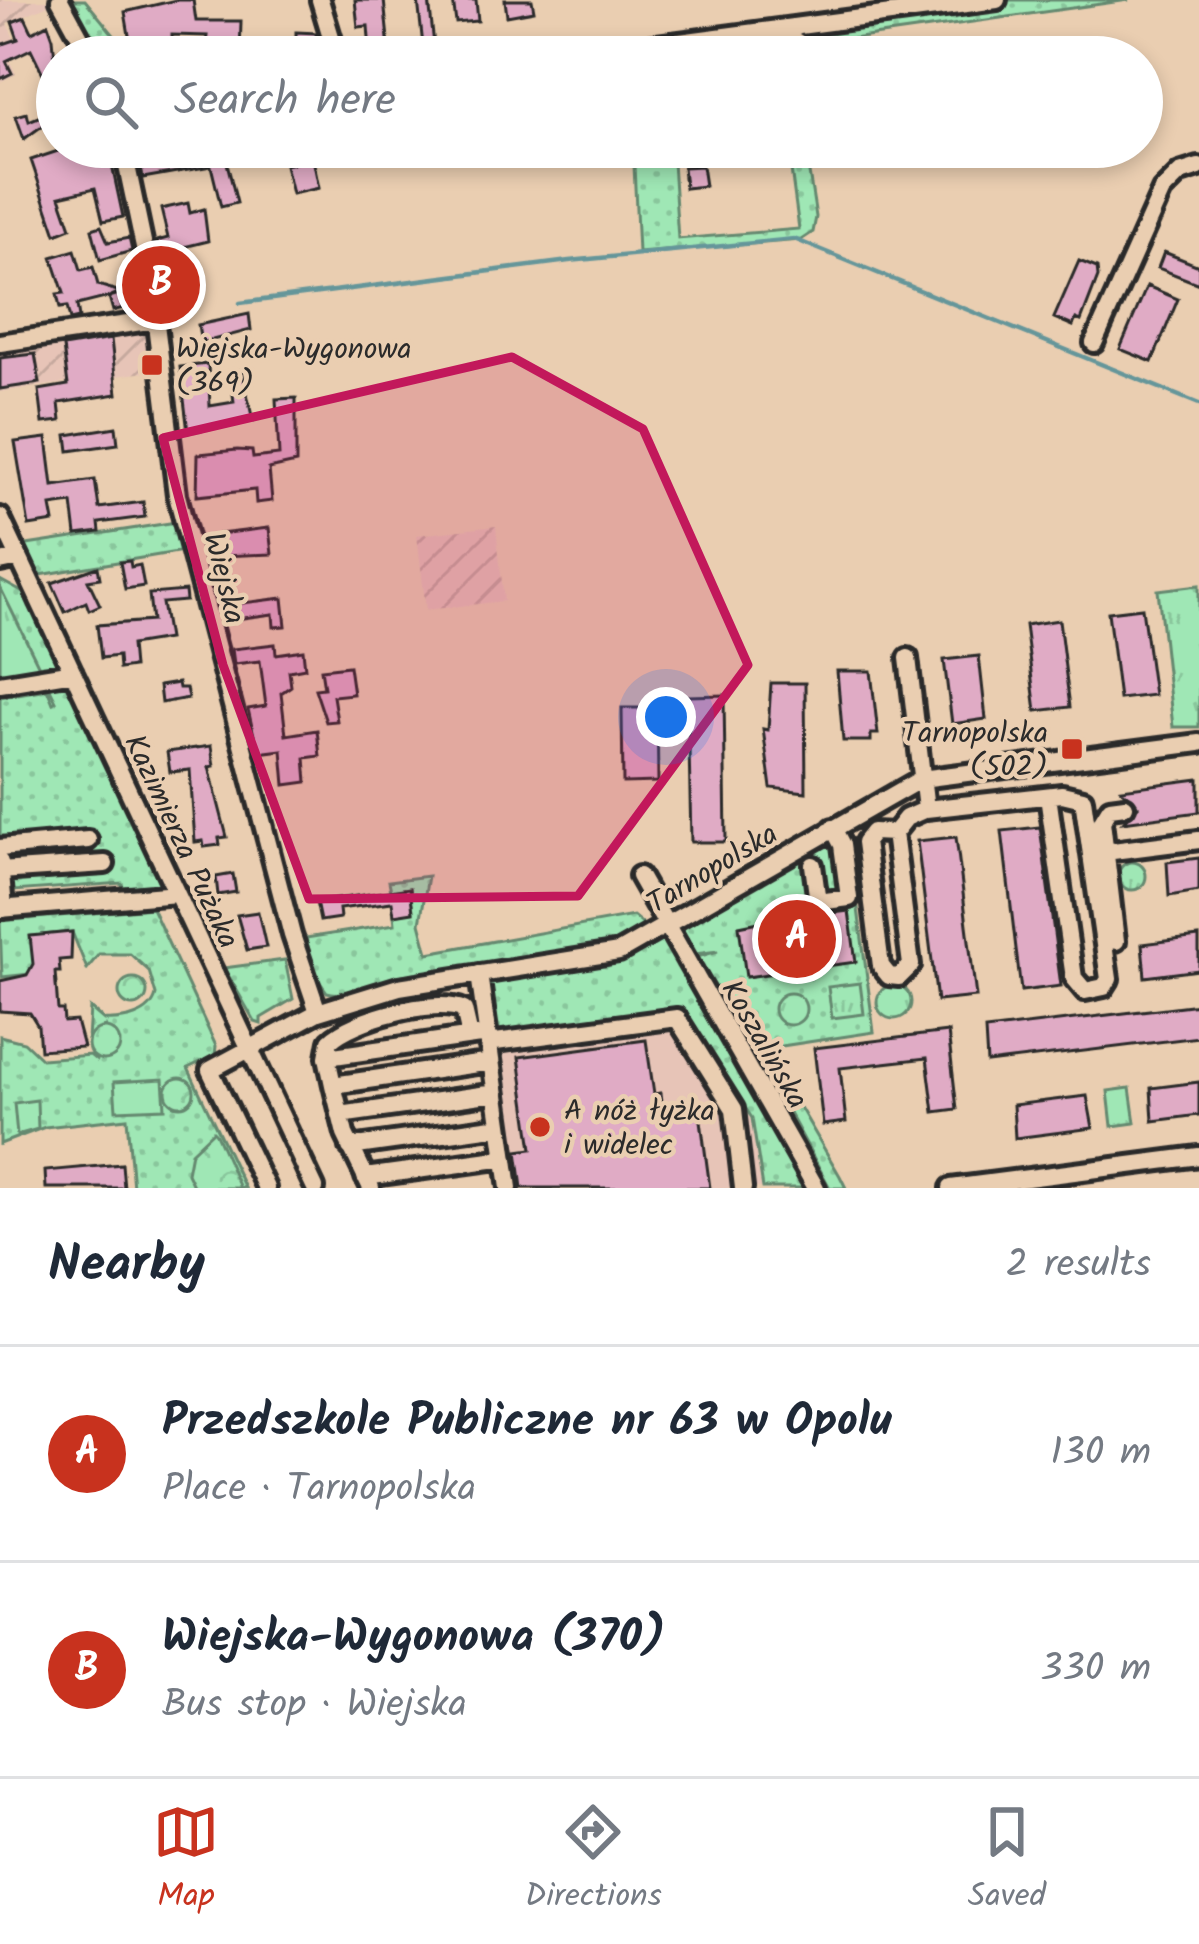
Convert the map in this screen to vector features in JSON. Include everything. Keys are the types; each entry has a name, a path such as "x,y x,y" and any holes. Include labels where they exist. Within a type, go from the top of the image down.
{"street":[{"path":"60,0 80,36"},
{"path":"320,0 331,36"},
{"path":"718,36 997,0"},
{"path":"1094,343 1162,191 1180,173 1199,167"},
{"name":"Wiejska","path":"127,168 155,320 170,458 189,550 318,1012"},
{"path":"0,343 155,320"},
{"name":"Kazimierza Pużaka","path":"0,517 9,560 73,673 252,1047 314,1188"},
{"path":"908,658 926,809"},
{"path":"0,684 73,673"},
{"name":"Tarnopolska","path":"266,1188 210,1070 318,1012 432,979 587,961 668,927 832,828 924,779 1199,743"},
{"path":"894,833 911,965 899,977 889,976 880,966 865,842 873,832 894,833 914,812 926,809 1048,796 1083,799 1109,979 1097,989 1085,991 1073,978 1048,796"},
{"path":"1116,941 1103,813 1125,806"},
{"path":"813,865 818,902 849,898 841,843 832,828"},
{"path":"88,840 0,852 2,909 177,894"},
{"path":"1106,852 1199,840"},
{"path":"0,871 105,864"},
{"name":"Koszalińska","path":"639,876 817,1188"},
{"path":"479,974 482,1038"},
{"path":"505,1158 368,1183 340,1114 327,1057 330,1041 353,1024 410,1011 455,1006 464,1010 491,1062 495,1093 505,1158 509,1188"},
{"path":"327,1057 677,1018 734,1109 743,1188"},
{"path":"333,1085 491,1062"},
{"path":"340,1114 495,1093"},
{"path":"350,1147 500,1126"},
{"path":"951,1188 1199,1156"}],"highlighted area":[{"path":"512,357 643,429 748,665 578,896 309,899 223,665 163,438"}],"shaded area":[{"path":"0,0 60,0 7,23 15,41 3,47 16,74 0,82"},
{"path":"155,320 160,370 0,392 0,343"},
{"path":"496,526 504,601 426,610 417,535"},
{"path":"680,1010 752,1118 763,1188 509,1188 487,1034"}],"green space":[{"path":"60,0 85,0 115,36 80,36"},
{"path":"997,0 1129,0 874,36 772,36 771,28"},
{"path":"634,168 673,168 678,239 799,229 791,168 808,168 816,217 813,232 801,240 638,253"},
{"path":"183,521 189,550 28,577 14,547"},
{"path":"0,580 40,602 177,894 125,899 122,883 0,892"},
{"path":"1199,585 1199,727 1173,727 1158,590"},
{"path":"0,587 56,701 53,703 47,689 0,697"},
{"path":"833,828 849,839 874,1032 755,1050 697,957 718,951 695,954 672,932 816,1188 763,1188 752,1118 680,1010 487,1034 479,974 587,961"},
{"path":"1132,862 1142,866 1146,876 1142,886 1132,890 1122,886 1118,876 1122,866"},
{"path":"428,876 420,923 428,953 633,916 645,926 621,939 563,956 408,974 356,990 327,992 315,975 306,938 395,924 394,915 413,911 410,888 391,891 389,881"},
{"path":"152,908 216,1046 215,1055 188,1068 245,1188 133,1188 127,1118 45,1127 0,1144 0,1036 24,1042 42,1059 90,1055 96,1060 105,1026 88,1040 90,1008 104,1020 127,1018 148,1008 156,995 149,971 130,954 99,954 87,969 72,932 31,936 35,964 30,974 2,977 0,921"},
{"path":"285,960 293,999 261,1018 261,1024 255,1022 224,968"},
{"path":"133,978 143,982 147,992 143,1002 133,1006 123,1002 119,992 123,982"},
{"path":"860,983 864,1014 832,1018 828,987"},
{"path":"894,985 906,990 911,1002 906,1014 894,1019 882,1014 877,1002 882,990"},
{"path":"790,993 801,998 806,1009 801,1020 790,1025 779,1020 774,1009 779,998"},
{"path":"104,1028 116,1032 120,1044 116,1056 104,1060 92,1056 88,1044 92,1032"},
{"path":"769,1054 846,1188 830,1188 760,1059"},
{"path":"180,1078 190,1082 194,1092 190,1102 180,1106 170,1102 166,1092 170,1082"},
{"path":"163,1079 165,1108 116,1110 114,1082"},
{"path":"1130,1088 1135,1123 1112,1126 1108,1091"},
{"path":"37,1100 38,1129 17,1135 14,1103"},
{"path":"213,1131 240,1188 194,1188 187,1173 191,1152"}],"building":[{"path":"193,0 196,21 241,21 241,36 129,36 125,12"},
{"path":"355,0 384,0 388,36 369,36 368,26 358,27"},
{"path":"418,0 429,0 433,36 422,36"},
{"path":"453,0 476,0 478,21 456,23"},
{"path":"505,0 532,0 534,11 507,16"},
{"path":"25,17 32,32 48,24 52,36 36,36 36,59 31,49 6,61 12,73 0,79 0,45 18,39 12,22"},
{"path":"27,113 29,121 36,118 36,130 24,139 16,116"},
{"path":"36,158 36,168 112,168 123,217 103,221 95,188 60,196 71,228 56,234 31,160"},
{"path":"141,168 200,168 143,178"},
{"path":"211,168 228,168 237,203 221,207"},
{"path":"286,168 315,168 319,188 292,194"},
{"path":"683,168 702,168 705,186 685,188"},
{"path":"188,203 190,213 204,209 208,241 160,253 157,241 168,238 161,209"},
{"path":"101,226 108,242 129,238 132,251 100,260 92,229"},
{"path":"75,250 81,270 93,267 98,285 121,292 77,305 79,318 70,320 67,307 60,308 57,294 64,293 52,257"},
{"path":"1164,252 1199,266 1199,284 1158,268"},
{"path":"1079,261 1097,268 1098,277 1081,321 1076,319 1073,326 1054,318"},
{"path":"1147,286 1178,299 1152,362 1120,349"},
{"path":"130,291 134,305 113,311 109,297"},
{"path":"249,314 251,330 201,343 198,325"},
{"path":"111,339 117,394 59,403 61,421 43,423 39,390 68,385 63,347"},
{"path":"35,354 40,383 0,389 0,358"},
{"path":"208,364 210,406 234,402 230,371 242,370 253,421 188,432 180,367"},
{"path":"296,398 296,463 269,469 272,501 256,503 255,490 197,496 198,454 237,450 252,451 253,458 279,455 276,399"},
{"path":"116,427 118,444 69,451 67,435"},
{"path":"47,438 53,486 95,480 99,508 143,502 145,517 99,523 100,532 76,535 72,503 51,506 54,522 29,526 15,442"},
{"path":"269,528 272,554 222,556 219,534"},
{"path":"130,561 131,567 140,565 144,586 125,589 120,562"},
{"path":"98,567 100,578 88,580 100,605 89,610 86,602 65,612 52,583"},
{"path":"185,591 186,601 162,603 168,639 131,645 133,667 119,669 118,656 101,658 97,625 152,621 149,594"},
{"path":"283,598 286,626 274,627 273,614 228,620 226,605"},
{"path":"1142,608 1154,695 1119,699 1108,612"},
{"path":"1059,620 1070,707 1036,711 1025,625"},
{"path":"275,644 276,654 303,650 305,668 289,671 291,686 281,693 286,735 317,730 320,756 305,758 307,782 285,785 282,750 258,753 248,709 266,706 260,661 234,664 232,649"},
{"path":"979,656 986,719 952,724 944,660"},
{"path":"349,666 353,694 333,696 337,721 326,722 315,689 324,688 321,669"},
{"path":"837,671 871,671 878,734 871,734 871,741 843,741"},
{"path":"178,683 179,688 186,688 188,698 161,703 159,686"},
{"path":"771,683 805,683 806,792 771,788 763,729 768,730"},
{"path":"724,695 726,842 691,842 688,696"},
{"path":"622,708 657,708 658,782 623,783"},
{"path":"211,746 214,766 209,767 227,837 219,838 220,845 204,847 203,841 195,842 190,770 170,772 167,752"},
{"path":"1199,779 1199,812 1123,822 1138,806 1121,789"},
{"path":"1040,827 1061,986 1021,991 1002,831"},
{"path":"956,837 976,997 937,1001 917,841"},
{"path":"1199,858 1199,891 1169,896 1167,862"},
{"path":"233,874 236,892 218,895 216,877"},
{"path":"410,888 413,912 394,915 392,902 339,909 340,918 320,921 316,902"},
{"path":"803,908 818,915 849,911 856,962 746,977 739,926 804,913"},
{"path":"258,912 266,947 247,950 237,915"},
{"path":"72,932 71,959 59,960 60,972 55,972 58,1010 63,1010 64,1022 76,1021 83,1047 40,1050 38,1026 30,1013 0,1011 0,981 27,975 33,964 30,936"},
{"path":"1199,937 1199,970 1145,977 1142,944"},
{"path":"1199,1004 1199,1037 987,1063 985,1030"},
{"path":"948,1032 957,1109 934,1112 927,1058 840,1068 846,1122 823,1125 814,1048"},
{"path":"646,1040 654,1094 661,1093 664,1118 700,1113 710,1188 522,1188 517,1151 532,1149 519,1057"},
{"path":"1199,1082 1199,1115 1153,1121 1151,1088"},
{"path":"1087,1096 1093,1128 1015,1138 1013,1105"},
{"path":"122,1164 124,1188 46,1188 45,1171"}],"waterway":[{"path":"240,303 569,261 794,239 1199,404"}],"place":[{"name":"Wiejska-Wygonowa (370)","path":"161,285"},
{"name":"Wiejska-Wygonowa (369)","path":"152,365"},
{"name":"Tarnopolska (502)","path":"1072,749"},
{"name":"Przedszkole Publiczne nr 63 w Opolu","path":"797,939"},
{"name":"A nóż łyżka i widelec","path":"540,1127"}]}
